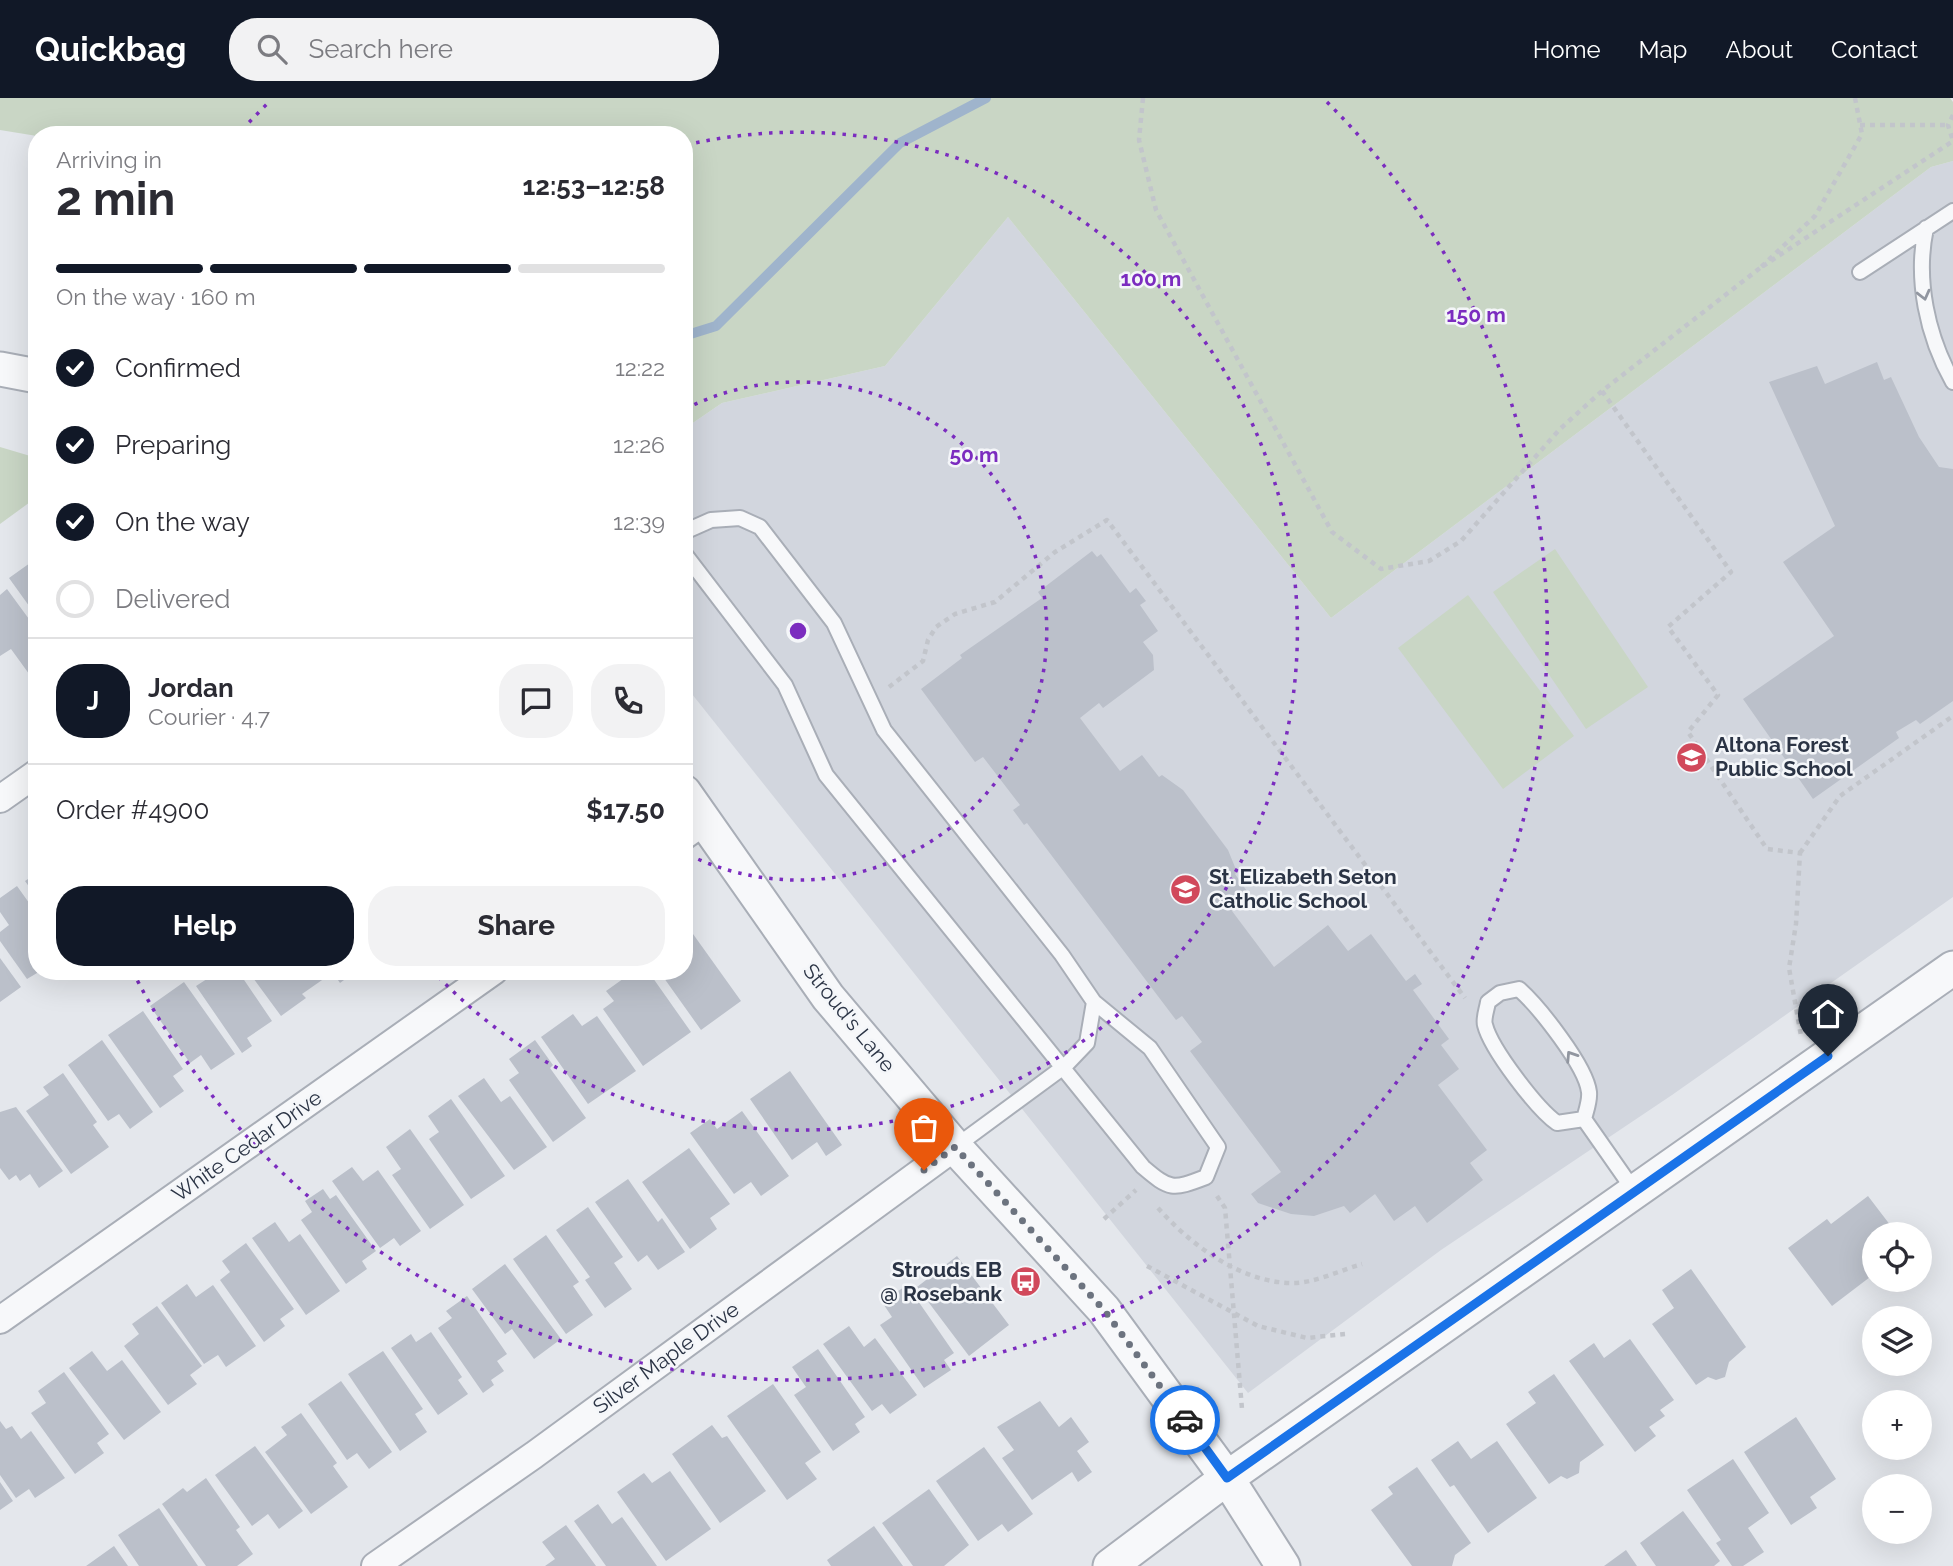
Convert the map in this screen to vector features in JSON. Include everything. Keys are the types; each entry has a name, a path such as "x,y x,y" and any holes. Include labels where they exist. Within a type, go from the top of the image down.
{"street":[{"path":"0,369 28,374"},
{"path":"0,799 28,779"},
{"name":"Stroud's Lane","path":"695,829 828,997 955,1147 1104,1310 1227,1478 1283,1566"},
{"path":"1110,1566 1227,1478 1953,968"},
{"name":"White Cedar Drive","path":"0,1320 481,980"},
{"name":"Silver Maple Drive","path":"375,1566 534,1455 955,1147"}],"lane":[{"path":"1860,272 1953,211"},
{"path":"1926,228 1920,258 1921,288 1953,382"},
{"path":"693,528 711,520 740,518 760,527 834,623 884,730 1062,955 1094,1002 1150,1048 1218,1147 1206,1177 1181,1187 1167,1187 1143,1167 1065,1066 826,775 785,685 693,564"},
{"path":"1584,1119 1557,1123 1541,1112 1500,1054 1484,1024 1488,1003 1500,993 1519,989 1538,1006 1586,1079 1590,1095 1584,1119 1635,1192"},
{"path":"955,1147 1065,1066 1087,1043 1094,1002"}],"path":[{"path":"1143,98 1139,140 1156,210 1332,532 1381,569 1429,561 1461,541 1560,429 1602,391 1760,268 1953,141 1948,125 1953,115"},
{"path":"1760,268 1815,216 1862,134 1855,98"},
{"path":"1860,124 1948,125"},
{"path":"1602,391 1731,572 1668,627 1718,695 1688,732 1768,849 1800,853"},
{"path":"871,702 923,661 936,627 955,614 995,602 1055,552 1107,520 1484,1024"},
{"path":"1807,1070 1789,968 1796,924 1800,853 1840,796 1953,716"},
{"path":"1206,1177 1226,1208 1242,1409"},
{"path":"1104,1219 1140,1186"},
{"path":"1155,1204 1230,1268 1256,1277 1295,1283 1362,1264"},
{"path":"1147,1266 1258,1326 1307,1338 1346,1334"}],"shaded area":[{"name":"St. Elizabeth Seton Catholic School","path":"1953,161 1953,897 1672,1095 1441,1250 1248,1393 693,695 693,423 722,403 885,366 1008,217 1331,618 1931,167"}],"green space":[{"path":"0,98 1950,98 1953,102 1953,161 1931,167 1331,618 1008,217 885,366 722,403 693,423 693,126 28,126 28,135 0,130"},
{"path":"0,447 28,455 28,504 0,524"},
{"path":"1555,549 1648,687 1586,729 1493,592"},
{"path":"1468,595 1574,736 1503,789 1398,648"}],"building":[{"path":"1877,362 1884,380 1891,377 1919,437 1939,467 1953,469 1953,701 1920,724 1916,720 1896,732 1899,738 1813,799 1743,699 1834,636 1783,562 1835,526 1769,382 1817,366 1825,384"},
{"path":"1092,551 1097,557 1101,554 1130,593 1136,588 1146,601 1140,605 1158,631 1143,642 1153,655 1154,670 1103,708 1099,703 1080,718 1120,771 1142,755 1159,777 1162,775 1183,790 1228,850 1237,872 1235,874 1251,897 1232,911 1274,967 1328,925 1348,951 1371,934 1406,981 1415,974 1422,984 1413,990 1449,1039 1441,1045 1459,1069 1438,1085 1487,1150 1470,1163 1483,1180 1427,1223 1415,1206 1394,1221 1375,1194 1350,1213 1344,1206 1314,1216 1291,1214 1258,1203 1251,1194 1281,1172 1190,1051 1202,1042 1182,1016 1176,1020 1027,823 1024,825 1013,810 1020,805 983,757 975,762 921,689 962,658 960,655 1042,598 1038,592"},
{"path":"28,564 28,604 9,578"},
{"path":"7,589 28,618 28,672 11,649 0,656 0,595"},
{"path":"17,886 28,901 27,979 0,941 0,932 9,925 0,912 0,898"},
{"path":"693,934 741,1001 701,1030 665,980 693,980"},
{"path":"0,958 21,987 0,1002"},
{"path":"205,980 244,980 272,1021 247,1038 252,1046 242,1053 196,986"},
{"path":"255,980 322,980 302,994 306,998 281,1016"},
{"path":"621,980 654,980 691,1032 643,1066 603,1009 614,1001 606,991"},
{"path":"184,982 235,1054 211,1070 201,1055 190,1063 150,1006"},
{"path":"143,1011 183,1069 173,1076 184,1091 160,1108 108,1035"},
{"path":"573,1014 582,1026 597,1016 636,1071 588,1104 541,1037"},
{"path":"102,1040 153,1112 130,1129 119,1114 108,1121 68,1065"},
{"path":"535,1040 553,1065 550,1068 586,1118 553,1142 509,1080 519,1073 509,1059"},
{"path":"790,1071 842,1145 826,1156 817,1142 792,1160 750,1099"},
{"path":"63,1073 97,1122 93,1125 109,1147 71,1174 26,1111 49,1095 43,1087"},
{"path":"484,1078 501,1102 510,1096 547,1147 514,1170 458,1096"},
{"path":"451,1099 505,1176 471,1199 429,1139 439,1132 428,1116"},
{"path":"16,1107 63,1171 39,1188 30,1174 20,1181 16,1175 9,1180 0,1168 0,1112"},
{"path":"742,1111 789,1176 761,1196 751,1182 734,1194 690,1133 710,1119 717,1129"},
{"path":"410,1129 464,1205 430,1229 392,1175 401,1169 386,1147"},
{"path":"689,1148 730,1204 710,1218 717,1229 690,1249 642,1182"},
{"path":"352,1167 363,1181 378,1170 421,1231 400,1246 394,1238 380,1248 332,1181"},
{"path":"628,1179 658,1222 662,1218 685,1252 658,1270 647,1255 638,1262 595,1202"},
{"path":"323,1189 330,1199 336,1195 376,1251 362,1261 367,1269 346,1284 301,1220 312,1212 305,1201"},
{"path":"1868,1196 1888,1222 1862,1222 1862,1283 1832,1306 1788,1248 1827,1219 1831,1224"},
{"path":"588,1207 623,1257 614,1263 632,1289 605,1308 585,1280 590,1277 556,1230"},
{"path":"275,1222 289,1242 300,1234 340,1291 306,1315 252,1238"},
{"path":"546,1235 579,1282 573,1286 593,1315 566,1334 513,1259"},
{"path":"246,1243 294,1309 280,1319 285,1326 264,1342 220,1280 230,1272 222,1261"},
{"path":"957,1256 1009,1325 969,1356 917,1287"},
{"path":"505,1264 561,1339 534,1359 512,1329 505,1334 472,1289"},
{"path":"1691,1269 1746,1347 1729,1362 1725,1377 1716,1380 1708,1377 1696,1385 1652,1324 1674,1308 1662,1290"},
{"path":"187,1284 196,1297 213,1285 256,1346 226,1367 218,1355 204,1364 161,1303"},
{"path":"907,1285 954,1353 944,1360 951,1370 924,1388 880,1325 892,1317 882,1302"},
{"path":"467,1296 507,1354 497,1361 504,1371 491,1380 494,1385 483,1393 438,1328 452,1318 446,1311"},
{"path":"157,1306 202,1366 190,1375 197,1384 168,1405 124,1346 139,1334 132,1324"},
{"path":"849,1326 864,1347 875,1338 917,1395 890,1414 882,1404 872,1411 823,1344"},
{"path":"431,1332 462,1377 458,1380 468,1394 438,1415 391,1348 411,1334 416,1342"},
{"path":"1630,1339 1674,1400 1660,1410 1665,1416 1649,1427 1656,1436 1635,1452 1569,1361 1594,1343 1604,1358"},
{"path":"818,1349 865,1417 855,1424 860,1432 833,1451 794,1395 806,1387 792,1367"},
{"path":"92,1351 107,1371 122,1360 161,1412 124,1440 69,1368"},
{"path":"383,1351 423,1409 415,1414 427,1432 400,1451 348,1374"},
{"path":"64,1372 109,1434 97,1443 104,1453 75,1474 31,1413 46,1403 38,1391"},
{"path":"1554,1374 1604,1445 1580,1462 1579,1473 1567,1479 1561,1476 1549,1484 1506,1424 1536,1403 1528,1392"},
{"path":"341,1381 392,1452 369,1469 357,1453 347,1460 308,1404"},
{"path":"773,1384 821,1452 805,1463 817,1479 787,1500 727,1416"},
{"path":"1040,1401 1059,1427 1071,1417 1089,1442 1077,1451 1092,1472 1078,1482 1072,1472 1032,1500 1002,1458 1014,1450 997,1427"},
{"path":"301,1413 337,1463 333,1466 348,1487 311,1514 265,1452 287,1435 281,1427"},
{"path":"1796,1417 1836,1479 1810,1497 1817,1508 1791,1525 1744,1452"},
{"path":"0,1421 6,1429 12,1426 21,1439 31,1431 65,1478 35,1498 29,1489 16,1498 0,1475"},
{"path":"712,1425 722,1438 727,1436 766,1491 720,1523 672,1454"},
{"path":"1458,1441 1471,1459 1497,1441 1537,1498 1488,1533 1454,1485 1450,1487 1431,1460"},
{"path":"255,1446 303,1511 279,1529 268,1514 252,1526 215,1475"},
{"path":"984,1447 1033,1514 1008,1532 1002,1524 978,1541 936,1481"},
{"path":"1733,1459 1769,1513 1748,1528 1764,1552 1743,1566 1732,1566 1716,1543 1721,1540 1687,1490"},
{"path":"1417,1467 1471,1543 1455,1555 1452,1566 1412,1566 1371,1510 1393,1494 1388,1487"},
{"path":"670,1471 711,1529 666,1561 617,1492 644,1473 652,1483"},
{"path":"206,1478 240,1527 236,1530 253,1554 237,1566 206,1566 162,1504 183,1488 187,1492"},
{"path":"0,1482 13,1501 0,1510"},
{"path":"929,1489 969,1545 944,1566 913,1566 882,1523"},
{"path":"598,1504 612,1524 622,1517 657,1566 606,1566 574,1521"},
{"path":"159,1508 198,1566 139,1566 118,1535"},
{"path":"1683,1511 1720,1561 1714,1566 1656,1566 1640,1543"},
{"path":"566,1525 596,1566 545,1566 555,1559 542,1542"},
{"path":"874,1526 903,1566 831,1566 827,1560"},
{"path":"114,1546 128,1566 86,1566"},
{"path":"1626,1550 1637,1566 1604,1566"}],"waterway":[{"path":"693,333 716,326 900,143 986,98"}],"way so far":[{"path":"924,1170 955,1147 1104,1310 1185,1420"}],"place":[{"name":"Altona Forest Public School","path":"1692,757"},
{"name":"St. Elizabeth Seton Catholic School","path":"1186,889"},
{"name":"Strouds EB @ Rosebank","path":"1025,1282"}],"route":[{"path":"1185,1420 1227,1478 1828,1056"}]}
